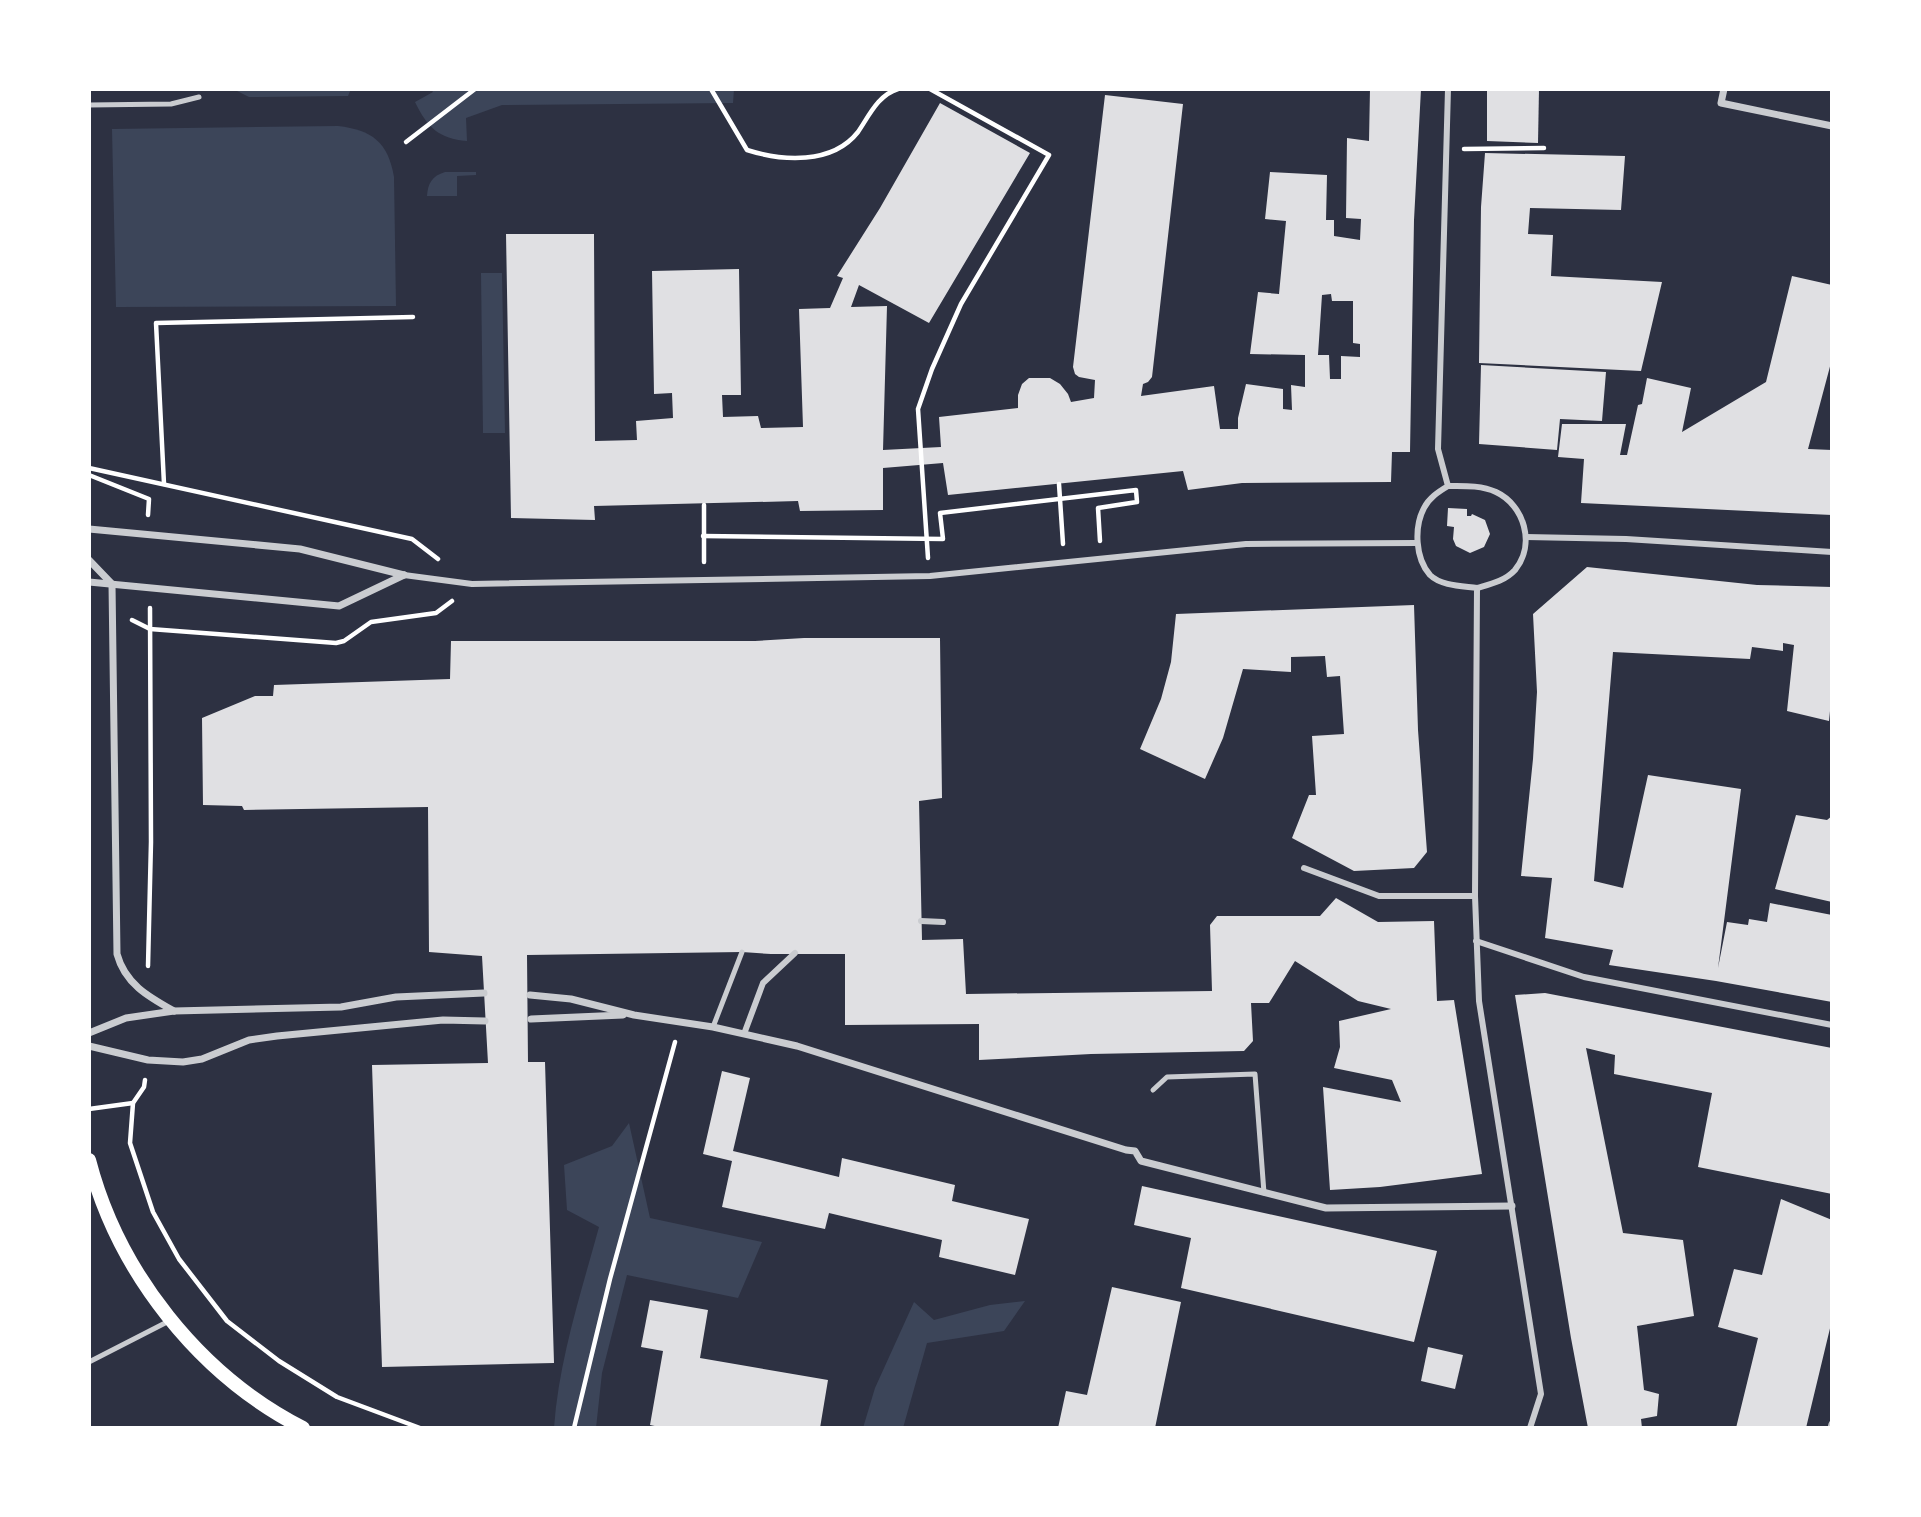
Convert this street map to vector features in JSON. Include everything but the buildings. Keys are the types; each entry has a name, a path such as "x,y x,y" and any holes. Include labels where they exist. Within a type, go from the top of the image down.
{"main road":[{"path":"89,1160 113,1229 146,1287 171,1320 239,1387 303,1428"}],"street":[{"path":"1448,89 1438,449 1448,486"},
{"path":"1724,89 1721,103 1832,126"},
{"path":"1448,486 1468,486 1495,492 1515,505 1523,521 1526,537 1522,558 1514,571 1499,582 1477,588 1448,583 1431,576 1421,559 1417,543 1418,526 1424,507 1434,494 1448,486"},
{"path":"89,529 300,550 404,575 472,584 930,576 1246,544 1417,543"},
{"path":"1526,537 1626,539 1832,552"},
{"path":"89,560 112,584 117,954 127,978 147,996 174,1011"},
{"path":"89,582 339,606 404,575"},
{"path":"1477,588 1475,896 1479,1000 1541,1394 1530,1428"},
{"path":"1304,868 1379,897 1475,896"},
{"path":"921,921 943,922"},
{"path":"1476,941 1584,976 1832,1024"},
{"path":"744,1034 763,983 795,953"},
{"path":"89,1033 126,1018 174,1011 341,1007 396,997 484,993"},
{"path":"530,995 571,999 634,1015 713,1027 822,1053 1135,1151 1141,1161 1326,1208 1512,1206"},
{"path":"531,1019 634,1015"},
{"path":"89,1046 148,1060 183,1062 201,1059 250,1040 276,1036 443,1020 485,1021"}],"lane":[{"path":"89,105 171,104 199,97"},
{"path":"713,1027 742,952"},
{"path":"1153,1090 1167,1077 1255,1074 1264,1193"},
{"path":"89,1362 171,1320"}],"path":[{"path":"406,142 475,89"},
{"path":"711,89 747,150 777,158 796,159 848,143 876,104 891,91 898,89"},
{"path":"930,89 1049,155 961,304 932,369 918,409 930,576"},
{"path":"1447,149 1544,148"},
{"path":"164,485 156,323 413,317"},
{"path":"89,468 412,540 472,584 436,613 371,622 336,643 150,629 111,610"},
{"path":"1059,484 1062,523"},
{"path":"703,536 943,539 940,513 1136,490 1137,502 1098,508 1102,558"},
{"path":"704,505 704,557"},
{"path":"574,1428 610,1279 680,1021"},
{"path":"89,1109 133,1103"}],"shaded area":[{"path":"233,89 351,89 348,96 249,97"},
{"path":"431,89 734,89 733,103 502,105 466,118 467,141 441,134 424,118 415,102 433,92"},
{"path":"338,126 369,135 388,155 394,177 396,306 116,307 112,129"},
{"path":"445,172 476,172 476,175 457,176 457,196 427,196 432,181"},
{"path":"481,273 502,273 505,433 483,433"},
{"path":"629,1123 650,1218 762,1242 738,1298 627,1275 602,1373 596,1428 554,1428 566,1351 599,1227 567,1210 564,1165 612,1146"},
{"path":"1025,1301 1004,1331 927,1343 903,1428 863,1428 875,1388 914,1302 934,1320 990,1305"}]}
